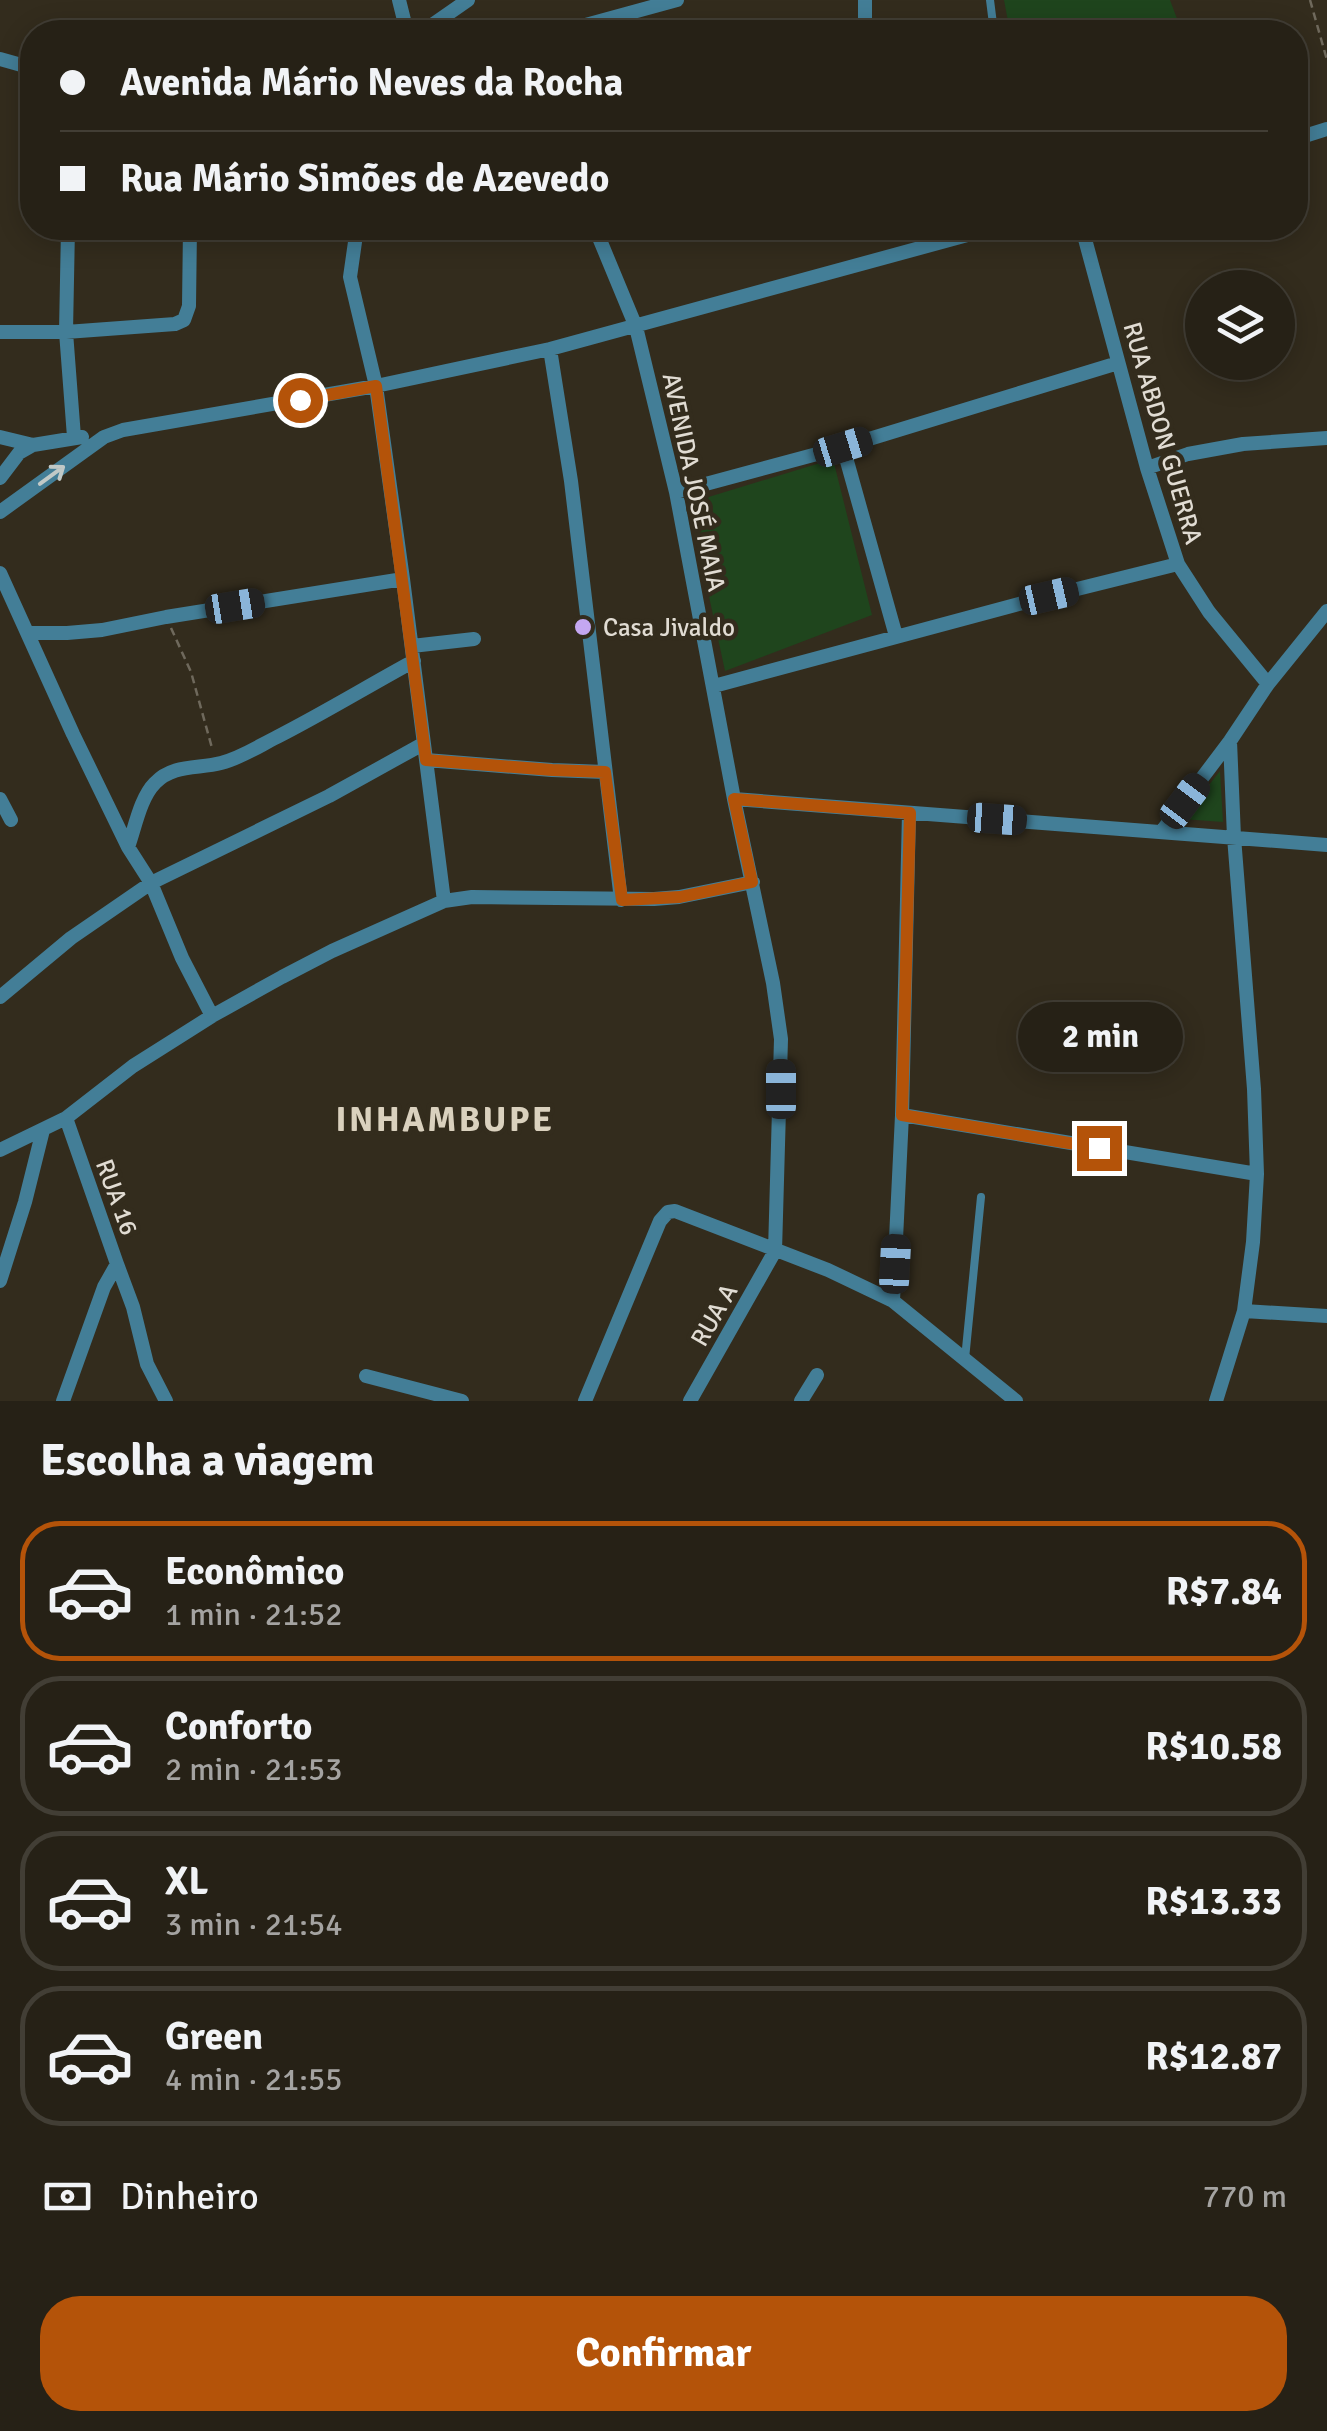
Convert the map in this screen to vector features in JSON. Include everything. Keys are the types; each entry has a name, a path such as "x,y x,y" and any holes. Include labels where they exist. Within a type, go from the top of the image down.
{"street":[{"path":"439,20 468,0"},
{"path":"604,20 677,0"},
{"path":"68,240 66,332 74,437"},
{"path":"0,332 66,332 175,324 184,320 189,306 190,240"},
{"path":"355,240 350,277 376,386 444,901"},
{"name":"AVENIDA JOSÉ MAIA","path":"600,240 636,326 676,492 773,982 781,1038 776,1251"},
{"path":"0,512 104,437 123,430 376,386 550,349 949,240"},
{"name":"RUA ABDON GUERRA","path":"1085,240 1147,468 1178,564 1209,612 1268,684"},
{"path":"550,349 571,481 622,900"},
{"path":"676,492 843,447 1118,363"},
{"path":"0,437 34,445"},
{"path":"0,478 19,453 34,445 74,437 104,437"},
{"path":"1147,468 1188,454 1243,444 1327,438"},
{"path":"843,447 896,636"},
{"path":"714,686 1178,564"},
{"path":"0,573 73,734 128,847 151,884 212,1016"},
{"path":"28,632 67,634 102,630 403,579"},
{"path":"1162,831 1268,684 1327,611"},
{"path":"128,847 155,783 179,768 234,759 322,714 413,654 474,639"},
{"path":"1216,1401 1244,1311 1257,1174 1230,741"},
{"path":"0,998 72,938 151,884 424,744"},
{"path":"426,760 605,772"},
{"path":"0,799 11,820"},
{"path":"734,799 1327,845"},
{"path":"893,1301 910,813"},
{"path":"0,1150 66,1118 133,1066 212,1016 332,951 444,901 472,897 680,897 752,882"},
{"path":"902,1115 1257,1174"},
{"name":"RUA 16","path":"63,1401 104,1287 118,1264 66,1118"},
{"path":"0,1281 43,1130"},
{"path":"585,1401 660,1221 668,1212 678,1212 838,1274 893,1301 1014,1400"},
{"name":"RUA A","path":"690,1401 776,1251"},
{"path":"118,1264 147,1364 166,1401"},
{"path":"1244,1311 1327,1316"},
{"path":"366,1376 462,1401"},
{"path":"801,1401 817,1376"}],"lane":[{"path":"965,1359 981,1197"}],"path":[{"path":"1310,0 1327,60"},
{"path":"166,617 191,672 217,764"}],"green space":[{"path":"1004,0 1170,0 1178,20 1008,20"},
{"path":"833,459 872,615 725,671 689,503"},
{"path":"1220,771 1223,822 1182,819"}],"place":[{"name":"Casa Jivaldo","path":"583,627"}],"district":[{"name":"INHAMBUPE","path":"445,1119"}],"route":[{"path":"300,400 376,386 426,760 605,772 622,900 680,897 752,882 734,799 910,813 902,1115 1099,1148"}]}
